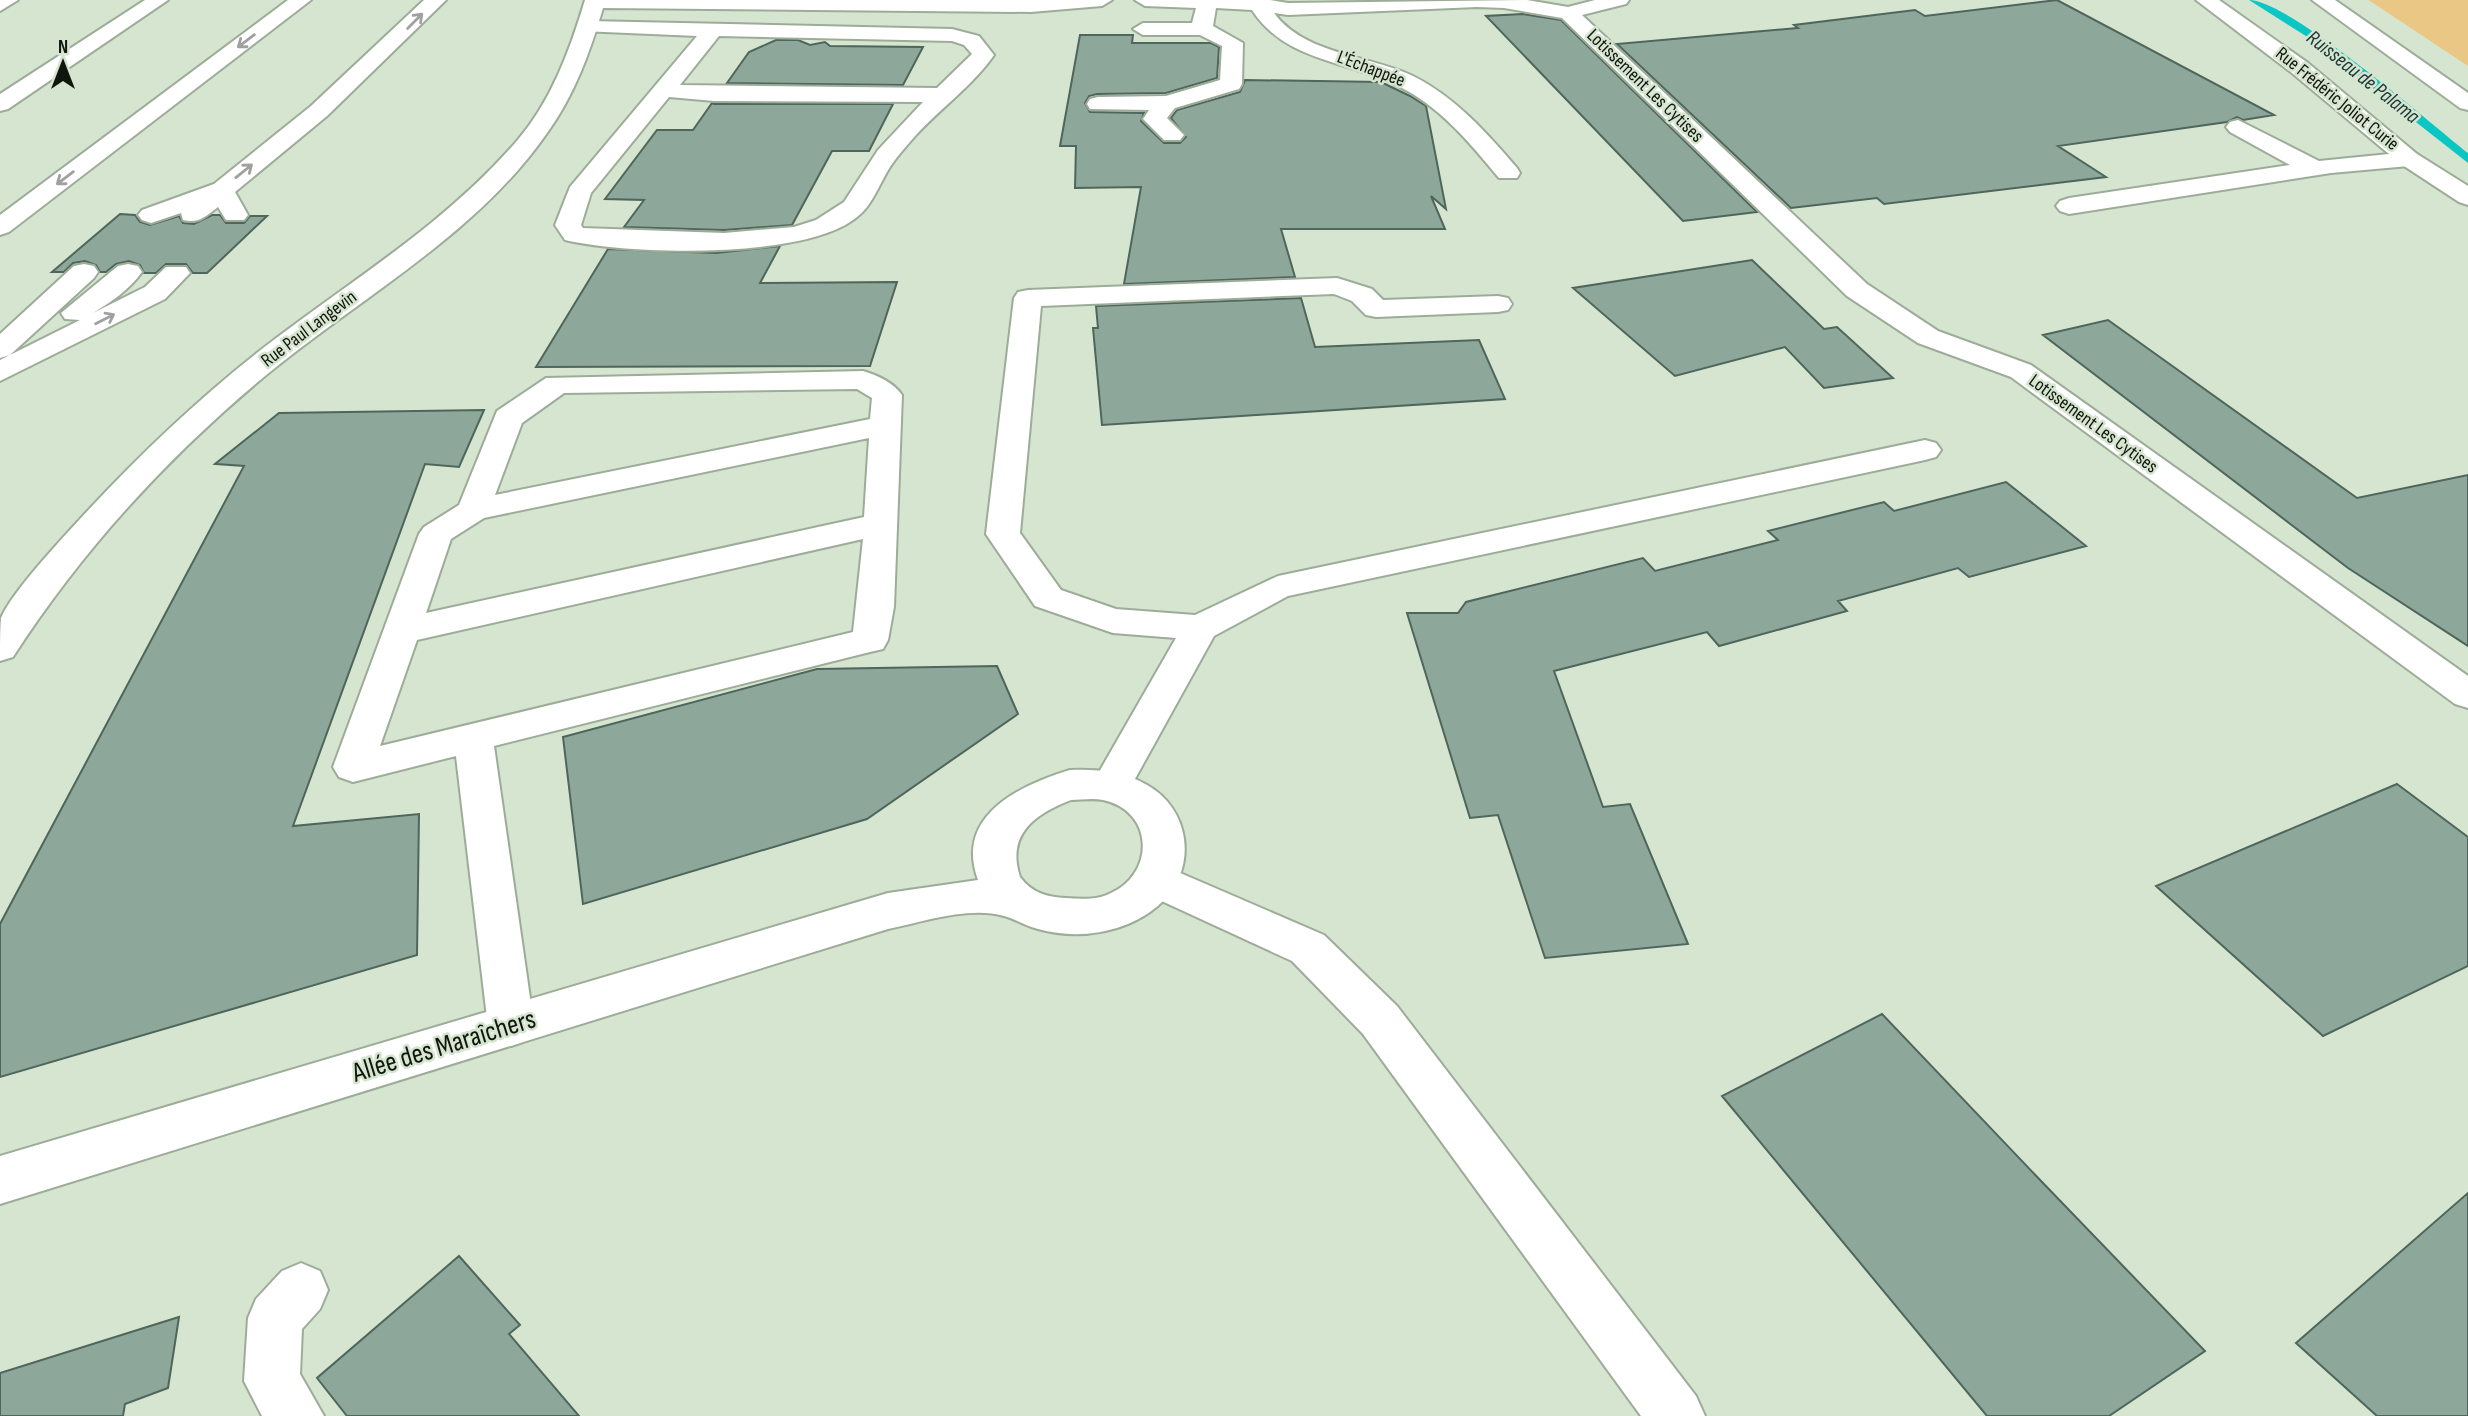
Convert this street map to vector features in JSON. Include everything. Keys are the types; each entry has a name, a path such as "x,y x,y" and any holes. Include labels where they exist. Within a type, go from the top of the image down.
{"street":[{"path":"0,5 8,0"},
{"path":"0,104 158,0"},
{"path":"0,227 301,0"},
{"path":"192,215 319,111 436,0"},
{"path":"593,10 1031,6 1102,0"},
{"name":"Lotissement Les Cytises","path":"1144,0 1256,2 1288,9 1490,1 1568,13 1619,0"},
{"name":"Rue Frédéric Joliot Curie","path":"2206,0 2300,68 2409,159 2468,197"},
{"path":"2322,0 2468,103"},
{"name":"L'Échappée","path":"1256,2 1276,29 1298,42 1405,80 1479,137 1508,173"},
{"path":"1203,29 1202,21 1208,3"},
{"path":"593,10 714,29 952,36 972,39 979,45 983,55 886,156 848,213 821,226 772,239 749,240 590,239 574,234 568,225 579,192 714,29"},
{"name":"Rue Paul Langevin","path":"0,648 18,618 89,531 159,459 248,375 417,244 488,185 526,145 562,89 593,10"},
{"name":"Lotissement Les Cytises","path":"1568,13 1857,290 1928,337 2021,371 2468,695"},
{"path":"1098,104 1167,103 1231,84 1233,44 1203,29 1143,29"},
{"path":"663,90 740,94 944,95"},
{"path":"1167,103 1154,119 1172,135"},
{"path":"2238,127 2316,169"},
{"path":"2069,206 2316,169 2409,159"},
{"path":"151,215 221,190"},
{"path":"221,190 235,215"},
{"path":"0,349 84,272"},
{"path":"0,363 108,291 128,272"},
{"path":"0,372 155,293 176,273"},
{"path":"1498,304 1376,309 1362,295 1337,286 1028,298 1003,534 1048,598 1113,621 1200,628 1278,587 1925,450"},
{"path":"473,510 508,418 557,384 863,380 887,395 886,425 881,524 876,607 870,640 353,767 436,534 473,510 886,425"},
{"path":"401,631 881,524"},
{"path":"1111,786 1200,628"},
{"path":"473,737 511,1026"},
{"path":"1070,785 1111,786 1139,798 1162,822 1168,850 1157,880 1133,903 1100,916 1049,916 1013,899 994,872 995,840 1009,815 1038,794 1070,785"},
{"name":"Allée des Maraîchers","path":"888,911 957,875 995,840"},
{"path":"1157,880 1308,948 1380,1020 1676,1416"},
{"name":"Allée des Maraîchers","path":"0,1180 888,911 965,897 1013,899"},
{"path":"295,1416 272,1381 275,1318 300,1290"}],"shaded area":[{"path":"2368,0 2468,0 2468,66 2373,3"}],"building":[{"path":"2057,0 2274,115 2243,120 2237,117 2227,122 2058,146 2106,177 1884,204 1877,198 1791,208 1617,44 1798,28 1794,25 1915,10 1925,16"},
{"path":"1523,14 1561,20 1757,212 1683,221 1486,16"},
{"path":"1080,35 1133,35 1132,43 1211,43 1219,47 1217,78 1166,93 1097,94 1089,96 1085,103 1090,112 1144,113 1141,121 1164,143 1180,143 1186,137 1171,118 1177,110 1240,92 1245,80 1381,82 1410,96 1426,106 1446,209 1431,196 1445,229 1281,229 1295,277 1124,284 1141,187 1075,188 1076,146 1060,146"},
{"path":"776,40 798,40 810,45 825,42 830,46 923,47 903,85 727,83 749,52"},
{"path":"712,103 893,104 869,151 832,151 792,225 724,230 624,227 644,200 605,199 657,130 693,130"},
{"path":"120,214 135,215 140,222 150,225 179,216 183,223 194,224 212,215 220,215 226,223 244,223 250,216 267,216 207,273 193,273 186,264 166,264 156,273 144,273 140,265 129,261 116,264 106,272 100,272 96,265 85,261 73,263 64,272 52,272"},
{"path":"780,246 760,283 897,282 870,366 536,367 608,249 716,253"},
{"path":"1752,260 1824,329 1837,327 1893,378 1824,388 1785,347 1675,376 1573,288"},
{"path":"1301,298 1315,347 1479,340 1505,399 1102,425 1093,328 1098,328 1096,306"},
{"path":"2108,320 2357,498 2468,475 2468,646 2348,568 2043,335"},
{"path":"484,410 459,467 425,464 293,826 419,814 417,955 0,1077 0,924 244,466 215,464 279,413"},
{"path":"2006,482 2086,546 1969,577 1958,568 1838,601 1847,611 1719,646 1707,632 1554,671 1603,807 1630,804 1688,944 1545,958 1498,815 1470,818 1407,613 1458,613 1466,602 1643,558 1655,571 1778,540 1768,531 1884,502 1894,511"},
{"path":"997,666 1018,714 867,819 583,904 563,737 817,669"},
{"path":"2397,784 2468,837 2468,966 2323,1036 2156,886"},
{"path":"1882,1014 2205,1351 2109,1416 1987,1416 1722,1096"},
{"path":"2468,1193 2468,1416 2377,1416 2296,1343"},
{"path":"459,1256 520,1325 509,1334 579,1416 347,1416 317,1378"},
{"path":"179,1317 168,1388 125,1404 123,1416 0,1416 0,1373"}],"waterway":[{"name":"Ruisseau de Palama","path":"2254,0 2313,36 2468,159"}]}
